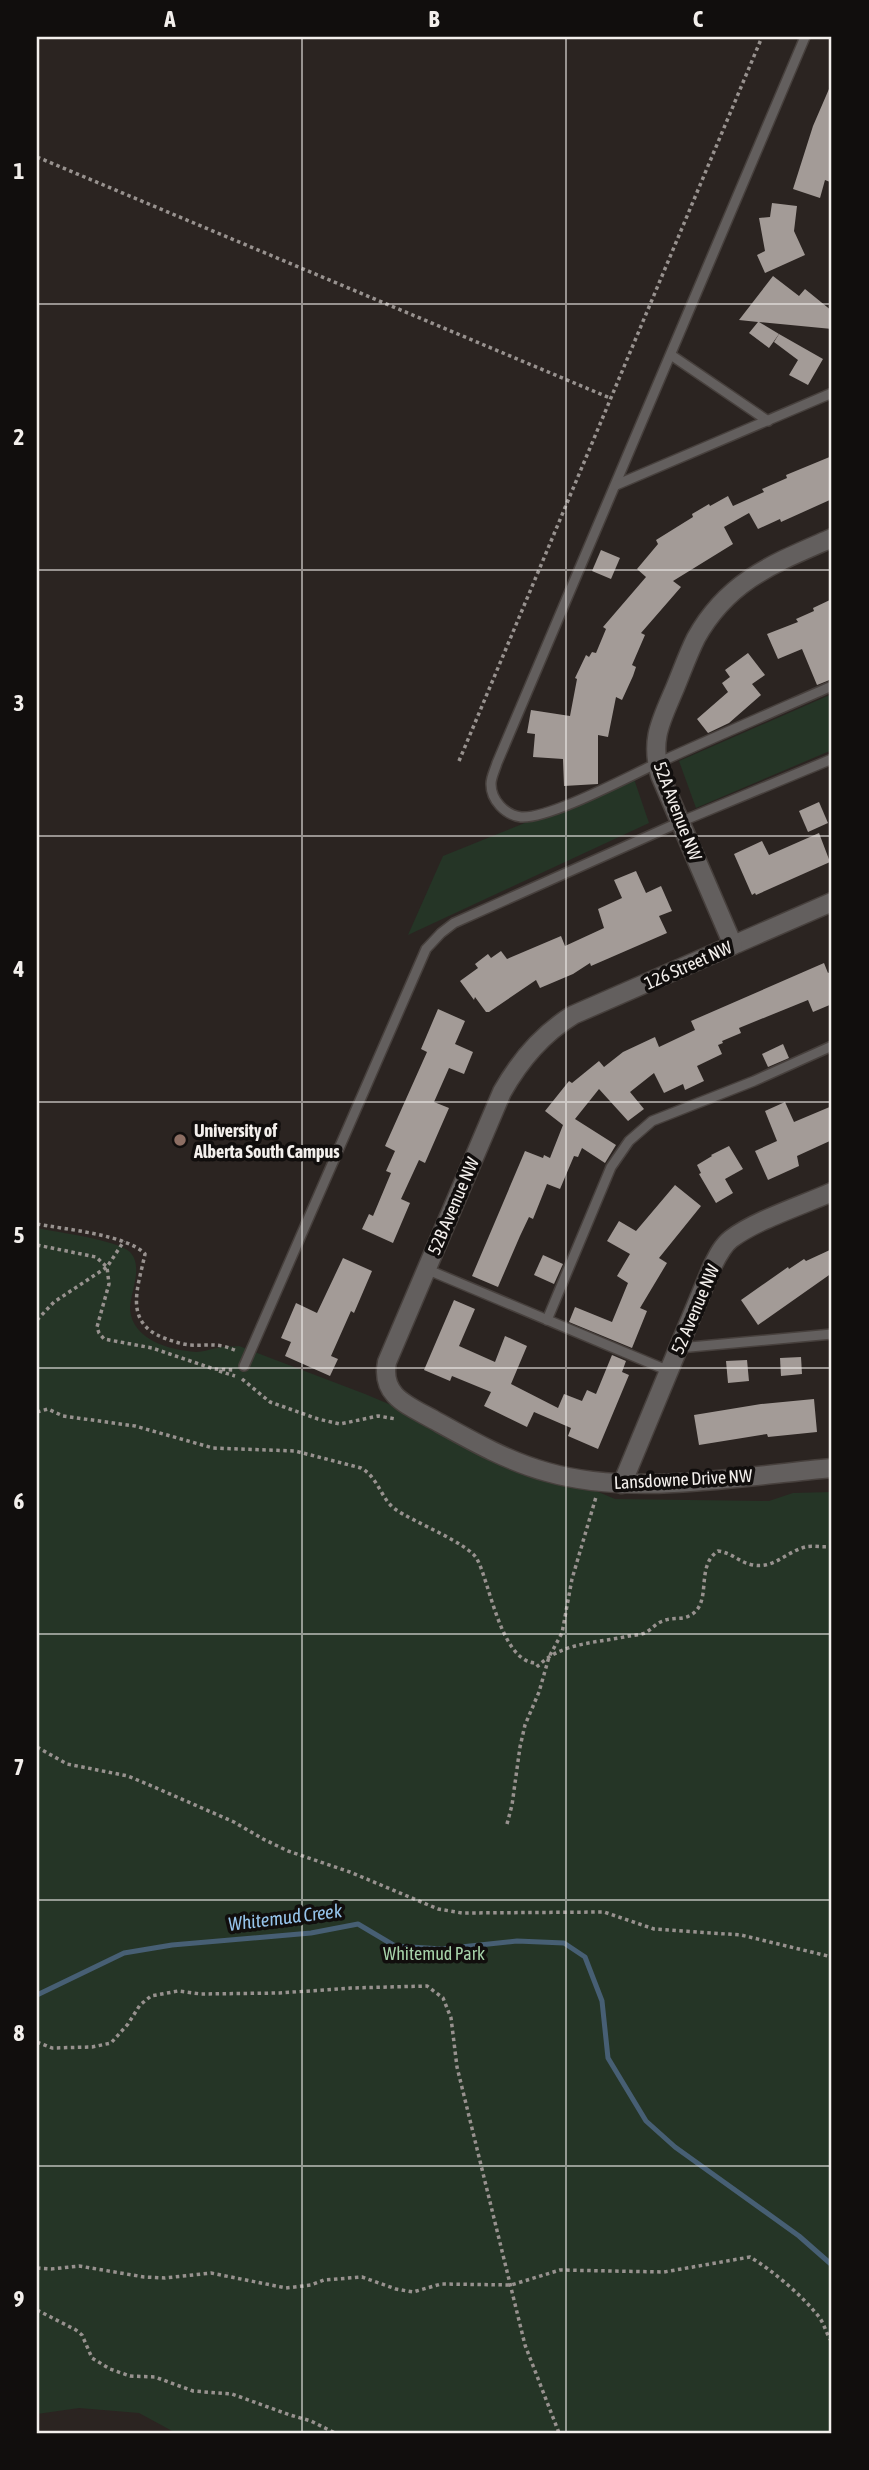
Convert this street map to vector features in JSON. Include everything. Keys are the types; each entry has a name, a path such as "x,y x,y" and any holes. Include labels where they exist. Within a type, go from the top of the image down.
{"street":[{"name":"52A Avenue NW","path":"733,945 657,763 657,730 695,641 721,603 744,581 761,570 832,538"},
{"name":"126 Street NW","path":"547,1034 573,1015 832,902"},
{"name":"52B Avenue NW","path":"389,1389 385,1373 387,1362 502,1091 527,1053 547,1034"},
{"name":"52 Avenue NW","path":"622,1484 712,1267 731,1240 751,1227 832,1192"},
{"name":"Lansdowne Drive NW","path":"389,1389 417,1410 487,1449 520,1463 570,1478 600,1483 669,1483 832,1468"}],"lane":[{"path":"805,37 497,763 491,785 498,803 513,815 523,817 541,814 613,785 832,686"},
{"path":"671,355 768,421"},
{"path":"616,485 832,393"},
{"path":"244,1366 426,949 440,933 454,923 680,822 832,759"},
{"path":"547,1320 611,1167 639,1130 668,1114 754,1081 832,1046"},
{"path":"426,1269 669,1371"},
{"path":"678,1348 832,1334"}],"path":[{"path":"459,761 762,37"},
{"path":"37,158 610,398"},
{"path":"37,1224 124,1241 139,1247 145,1254 137,1313 142,1325 150,1333 185,1344 219,1343 249,1356"},
{"path":"37,1320 54,1301 107,1267 124,1241"},
{"path":"37,1245 96,1257 107,1267 109,1284 97,1327 104,1339 152,1348 214,1369 250,1384 271,1402 340,1424 378,1416 394,1420 417,1410"},
{"path":"214,1369 238,1369 244,1366"},
{"path":"37,1412 48,1409 63,1416 74,1415 135,1426 213,1448 295,1451 361,1468 381,1488 393,1508 464,1546 477,1558 507,1640 515,1651 538,1666 570,1646 644,1633 662,1621 690,1616 699,1607 705,1586 705,1565 718,1550 730,1552 750,1565 761,1566 774,1563 804,1547 832,1546"},
{"path":"507,1824 520,1747 549,1657 562,1633 572,1579 600,1483"},
{"path":"37,1747 66,1764 128,1776 234,1822 288,1851 350,1872 438,1909 462,1913 604,1912 654,1929 741,1935 832,1957"},
{"path":"37,2042 52,2048 92,2047 111,2043 151,1996 178,1991 201,1994 280,1993 351,1987 427,1986 443,1998 451,2018 457,2067 525,2345 559,2433"},
{"path":"37,2268 79,2266 165,2278 211,2273 286,2288 311,2286 324,2280 362,2277 413,2292 441,2284 511,2284 560,2270 664,2272 750,2257 812,2308 832,2342"},
{"path":"37,2310 76,2330 82,2335 92,2358 110,2368 130,2376 155,2377 193,2391 232,2394 311,2421 335,2433"}],"green space":[{"path":"832,694 832,750 696,808 679,761"},
{"path":"634,779 649,823 408,935 443,856"},
{"name":"Whitemud Park","path":"37,1228 100,1240 130,1252 136,1265 130,1309 132,1320 145,1336 164,1346 196,1352 239,1346 365,1394 615,1499 769,1501 793,1493 832,1492 832,2433 176,2433 139,2413 79,2408 37,2414"}],"building":[{"path":"832,82 832,173 830,182 825,180 820,198 793,189 813,126"},
{"path":"772,203 797,206 794,231 805,255 765,273 757,255 765,251 759,218 770,217"},
{"path":"773,276 799,296 805,289 832,311 832,329 759,322 779,334 769,348 749,333 758,322 739,320"},
{"path":"779,334 823,359 808,385 789,375 798,360 774,342"},
{"path":"832,456 832,499 781,522 780,519 758,529 749,513 724,527 733,544 673,581 681,587 641,633 645,635 632,665 636,667 622,700 616,697 608,737 598,735 598,784 564,786 563,759 533,757 535,734 527,733 531,710 570,716 577,679 575,678 586,655 589,657 592,652 596,653 606,629 603,627 646,577 637,569 658,544 656,540 709,504 710,506 728,496 733,506 764,492 762,489 787,478 786,475"},
{"path":"601,550 620,558 611,579 592,571"},
{"path":"832,599 832,679 817,685 802,649 778,659 767,634 798,622 796,619"},
{"path":"748,653 765,675 752,684 761,695 729,723 708,733 697,719 728,692 722,683 730,677 725,670"},
{"path":"819,802 828,823 808,832 799,811"},
{"path":"819,833 830,862 752,895 734,854 762,841 769,855"},
{"path":"636,871 646,893 661,886 672,911 659,916 667,933 591,966 590,963 573,974 540,988 536,980 489,1012 486,1012 475,997 474,1000 460,981 478,968 475,964 488,954 491,958 501,951 507,959 561,936 565,946 604,928 598,909 622,898 614,880"},
{"path":"824,963 828,973 832,971 832,1004 813,1012 808,1000 739,1028 741,1033 718,1045 722,1054 697,1066 704,1081 685,1090 683,1084 664,1093 654,1073 630,1092 644,1109 628,1121 599,1089 575,1119 616,1145 605,1163 582,1148 578,1157 574,1156 560,1189 547,1184 533,1219 529,1217 498,1287 472,1276 525,1151 550,1158 563,1125 545,1111 569,1081 572,1083 599,1061 604,1067 623,1052 655,1037 659,1047 695,1030 691,1021"},
{"path":"438,1009 465,1021 455,1044 473,1052 464,1074 449,1068 434,1102 449,1108 425,1163 419,1160 401,1199 410,1203 393,1243 362,1229 369,1214 373,1216 391,1173 386,1171 395,1151 385,1146 427,1052 421,1049"},
{"path":"783,1044 789,1058 768,1067 762,1054"},
{"path":"785,1102 794,1122 832,1106 832,1140 797,1156 799,1166 768,1180 755,1151 777,1141 765,1111"},
{"path":"729,1146 743,1169 725,1179 733,1193 716,1203 699,1174 701,1173 697,1165"},
{"path":"675,1185 701,1206 659,1258 667,1263 640,1308 647,1311 632,1348 569,1322 575,1307 612,1322 628,1283 617,1276 630,1254 607,1241 619,1221 636,1231"},
{"path":"832,1249 832,1273 758,1325 741,1300 788,1267 789,1269 804,1259 806,1261"},
{"path":"543,1255 563,1264 554,1284 534,1275"},
{"path":"343,1258 372,1271 331,1356 338,1359 330,1376 285,1356 291,1342 281,1338 296,1303 317,1313"},
{"path":"454,1300 475,1309 459,1346 495,1362 505,1336 527,1346 511,1384 558,1408 564,1394 582,1401 587,1390 596,1394 612,1355 626,1361 622,1372 629,1375 598,1449 568,1436 571,1428 534,1412 527,1427 484,1406 491,1392 452,1376 450,1381 424,1370"},
{"path":"801,1357 802,1374 781,1376 780,1358"},
{"path":"747,1360 749,1381 728,1383 726,1361"},
{"path":"814,1399 817,1432 768,1437 767,1434 699,1445 694,1415"}],"waterway":[{"name":"Whitemud Creek","path":"37,1995 124,1953 172,1945 311,1933 358,1924 395,1946 442,1949 517,1941 564,1943 585,1957 602,2001 608,2058 646,2121 675,2147 799,2236 832,2265"}],"place":[{"name":"University of Alberta South Campus","path":"180,1140"}]}
